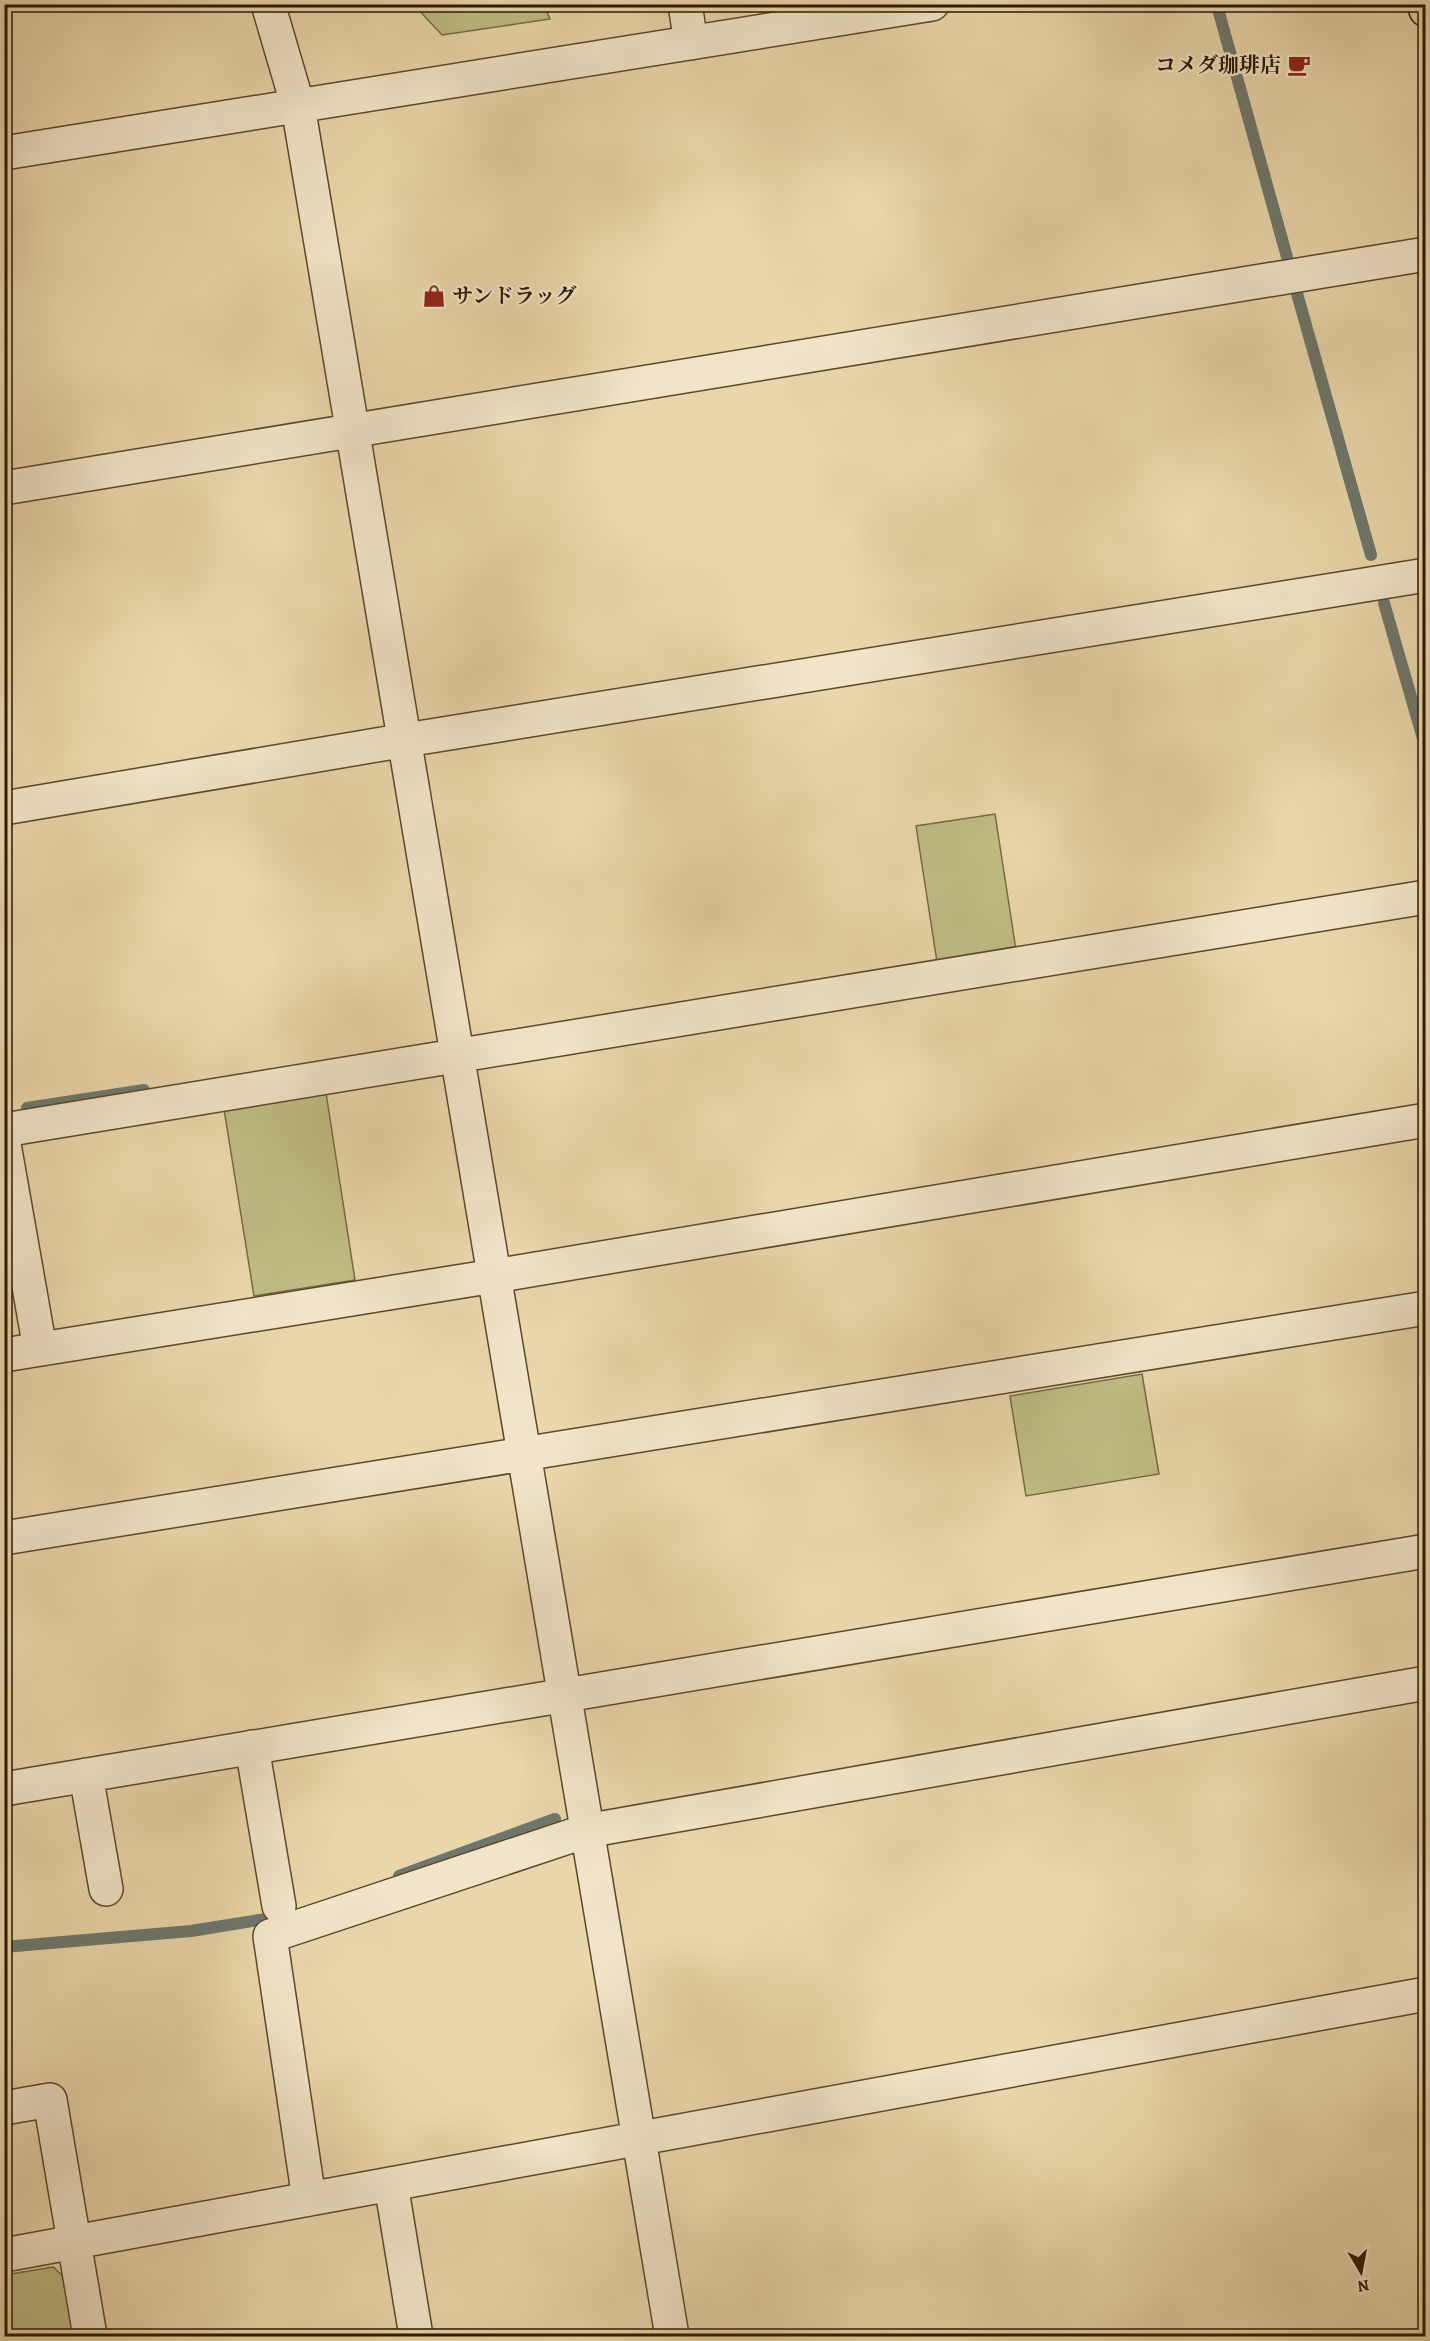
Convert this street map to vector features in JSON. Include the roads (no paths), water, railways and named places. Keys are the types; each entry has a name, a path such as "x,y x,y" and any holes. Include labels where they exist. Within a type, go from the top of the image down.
{"main road":[{"path":"1424,4 1425,10"}],"street":[{"path":"268,4 298,106 672,2337"},
{"path":"685,4 691,43"},
{"path":"4,153 932,4"},
{"path":"4,488 1425,254"},
{"path":"4,808 406,740 1425,575"},
{"path":"4,1130 1425,897"},
{"path":"4,1355 494,1276 1425,1120"},
{"path":"4,1144 40,1349"},
{"path":"4,1538 1425,1308"},
{"path":"4,1789 1425,1551"},
{"path":"309,2199 270,1936 586,1831 1425,1683"},
{"path":"252,1747 279,1905"},
{"path":"86,1775 106,1889"},
{"path":"4,2255 1425,1994"},
{"path":"4,2108 50,2100 90,2337"},
{"path":"390,2184 416,2337"}],"waterway":[{"path":"1218,9 1287,257"},
{"path":"1296,290 1371,555"},
{"path":"1384,603 1426,749"},
{"path":"27,1108 144,1090"},
{"path":"399,1876 555,1819"},
{"path":"4,1947 191,1931 284,1916"}],"place":[{"name":"コメダ珈琲店","path":"1299,65"},
{"name":"サンドラッグ","path":"434,296"}]}
